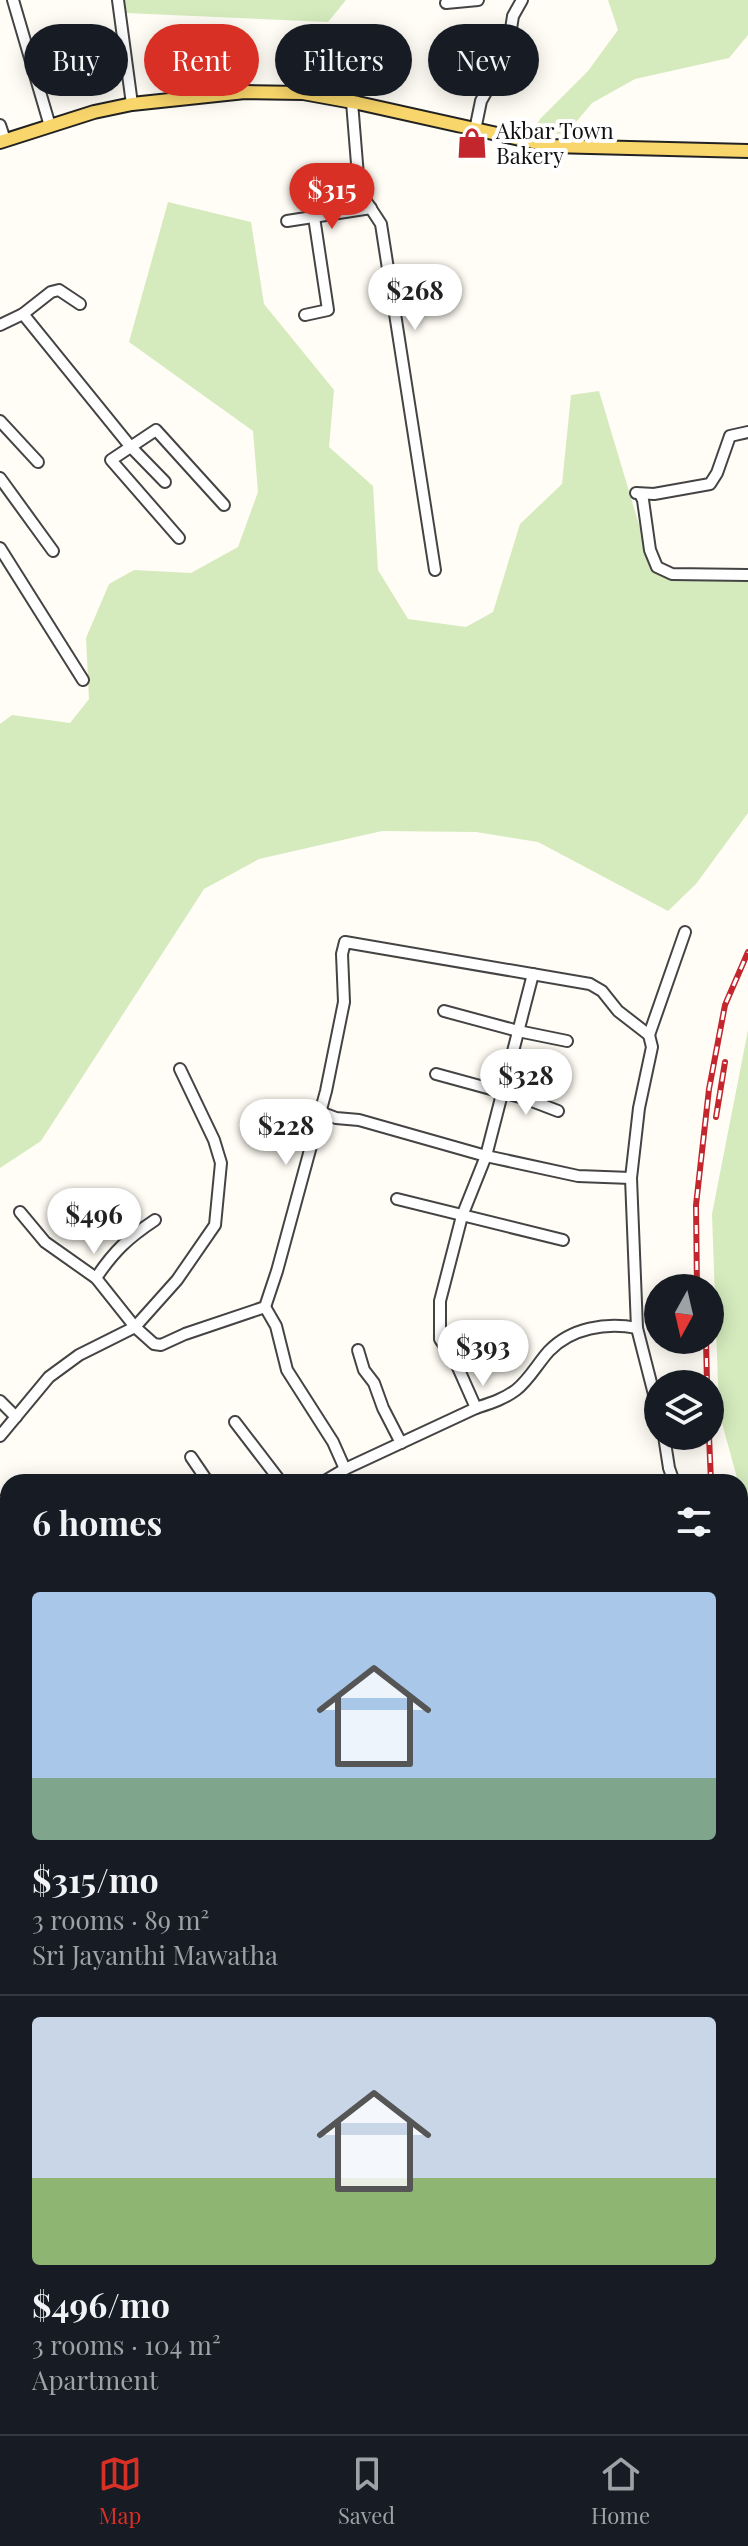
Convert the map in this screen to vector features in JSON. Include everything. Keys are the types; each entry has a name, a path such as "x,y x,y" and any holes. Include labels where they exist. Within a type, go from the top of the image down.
{"main road":[{"path":"2,141 94,112 132,104 245,92 303,93 551,146 748,151"}],"street":[{"path":"13,0 50,126"},
{"path":"118,0 132,104"},
{"path":"446,3 478,0"},
{"path":"475,130 481,101 507,55 513,16 522,0"},
{"path":"352,102 358,176 364,198 381,224 435,570"},
{"path":"0,125 2,141"},
{"path":"287,221 371,208"},
{"path":"305,315 328,310 314,217"},
{"path":"0,325 23,314 51,292 59,290 80,304"},
{"path":"23,314 130,446 165,482"},
{"path":"0,421 38,462"},
{"path":"179,538 111,460 156,430 224,505"},
{"path":"748,432 730,436 710,484 638,494 643,500 650,550 657,567 672,574 748,575"},
{"path":"0,478 53,551"},
{"path":"0,548 83,680"},
{"path":"648,1370 637,1328 631,1178 639,1108 652,1047 649,1035 685,932"},
{"path":"345,1469 333,1442 287,1370 276,1326 265,1307 320,1112 344,1002 342,954 345,942 590,984 602,991 618,1011 649,1035"},
{"path":"476,1408 456,1363 440,1339 440,1301 462,1216 486,1156 533,974"},
{"path":"444,1011 567,1041"},
{"path":"0,1436 49,1377 79,1355 135,1327 177,1280 215,1225 221,1163 214,1140 180,1069"},
{"path":"436,1074 524,1098 558,1111"},
{"path":"320,1112 486,1156 578,1176 631,1178"},
{"path":"397,1199 563,1240"},
{"path":"20,1212 45,1242 96,1278 135,1327 154,1344 161,1345 265,1307"},
{"path":"96,1278 128,1237 155,1220"},
{"path":"337,1474 476,1408 498,1401 518,1388 552,1348 575,1335 595,1326 618,1324 637,1328"},
{"path":"358,1350 364,1370 374,1383 401,1443"},
{"path":"0,1401 16,1417"},
{"path":"235,1422 275,1474"},
{"path":"666,1450 671,1474"},
{"path":"191,1457 203,1474"}],"green space":[{"path":"123,0 346,0 328,22 126,13"},
{"path":"608,0 748,0 748,35 729,58 635,79 592,103 566,134 532,133 540,119 588,71 618,30"},
{"path":"168,202 251,222 264,304 334,390 329,447 373,486 378,570 408,619 466,627 493,612 520,524 562,484 571,395 599,391 649,558 674,571 748,571 748,813 696,884 668,911 538,842 476,832 382,831 259,859 204,889 41,1141 0,1168 0,724 12,715 70,723 89,699 86,638 109,584 134,570 191,573 238,547 258,492 253,431 129,342"},
{"path":"748,1030 748,1474 736,1474 724,1430 724,1370 718,1370 717,1354 724,1354 724,1274 714,1274 712,1214"}],"railway":[{"path":"697,1274 696,1205 709,1089 725,1005 748,952"},
{"path":"716,1117 725,1062"},
{"path":"706,1354 707,1370"},
{"path":"710,1450 711,1474"}],"place":[{"name":"Akbar Town Bakery","path":"472,143"}]}
